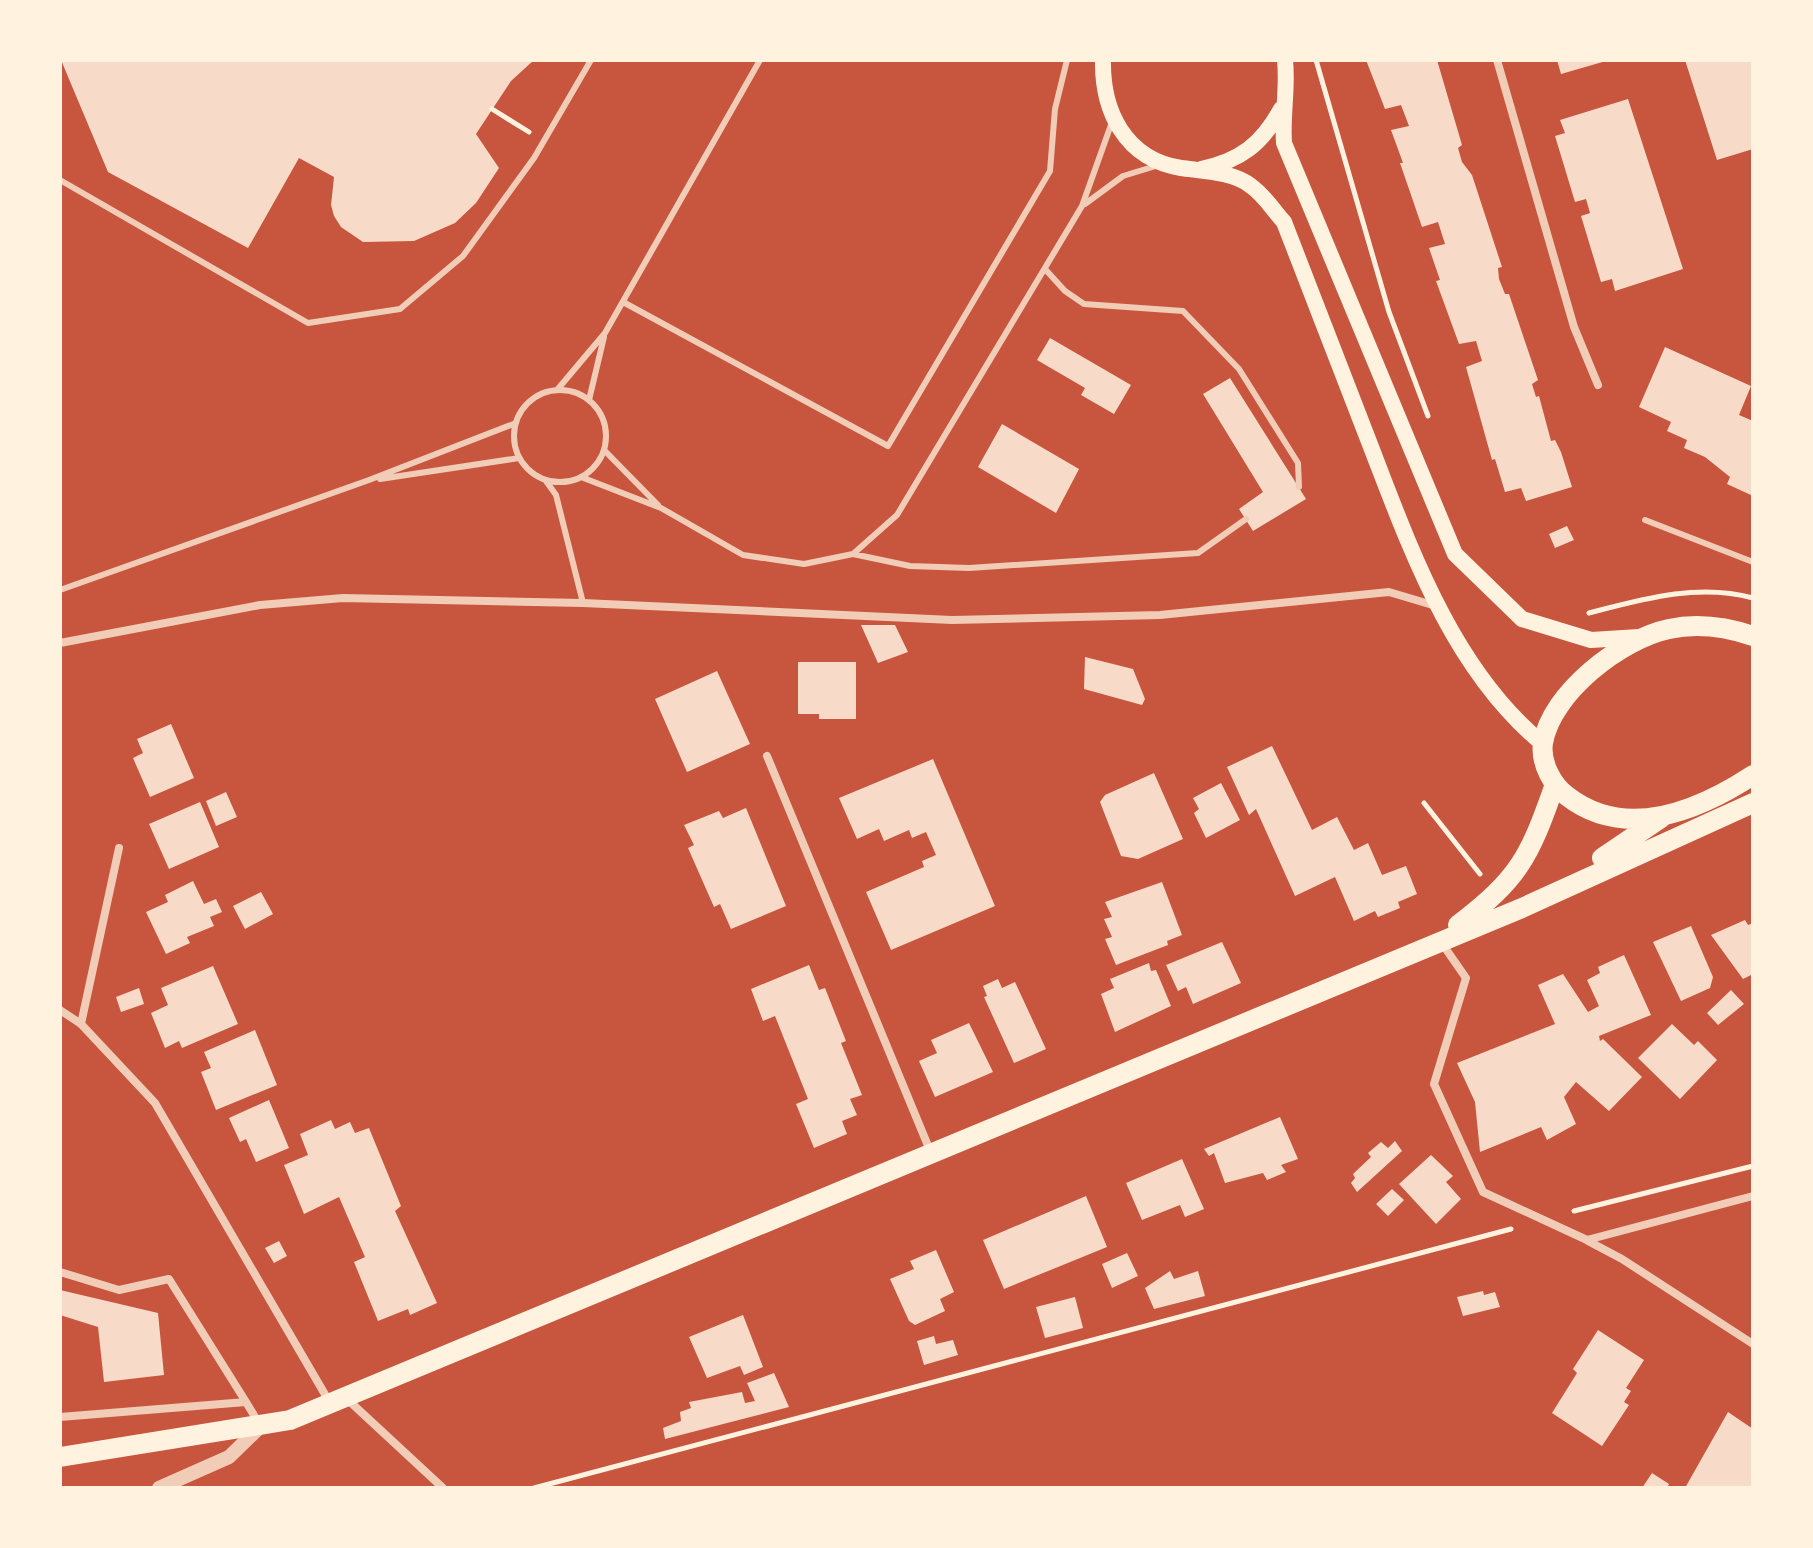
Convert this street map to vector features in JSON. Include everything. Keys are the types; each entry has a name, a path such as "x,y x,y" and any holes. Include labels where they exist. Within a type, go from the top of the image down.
{"main road":[{"path":"1103,60 1103,91 1112,119 1125,138 1163,164 1200,169 1250,185 1284,222 1417,565 1468,656 1514,721 1543,744"},
{"path":"1285,60 1287,80 1282,108 1284,143 1455,554 1522,619 1591,640 1645,637 1696,626 1733,630 1753,636"},
{"path":"1200,169 1227,163 1250,150 1269,132 1282,108"},
{"path":"1439,940 1502,891 1533,848 1554,787 1543,744 1556,712 1578,682 1608,657 1645,637"},
{"path":"1522,908 1535,891 1552,879 1622,848 1661,818 1726,792 1753,777"},
{"path":"1554,787 1585,810 1625,820 1661,818"},
{"path":"60,1457 290,1420 1522,908 1753,803"}],"street":[{"path":"1497,60 1574,327 1598,385"},
{"path":"60,643 260,605 343,598 583,603 952,620 1160,615 1389,592 1442,608"},
{"path":"767,756 931,1153"},
{"path":"81,1024 119,848"},
{"path":"1439,940 1466,978 1434,1084 1483,1192 1547,1219 1622,1259 1753,1344"},
{"path":"60,1010 81,1024 155,1103 337,1400 443,1488"},
{"path":"1587,1240 1753,1196"},
{"path":"60,1272 119,1290 169,1279 261,1426 229,1457 159,1488"},
{"path":"60,1417 246,1402"}],"lane":[{"path":"60,180 308,323 400,309 463,256 544,141 591,60"},
{"path":"557,390 605,333 760,60"},
{"path":"623,302 888,446 1050,171 1055,109 1067,60"},
{"path":"853,554 897,515 1045,269 1082,206 1112,119"},
{"path":"1082,206 1123,176 1163,164"},
{"path":"1045,269 1065,291 1084,304 1183,311 1239,369 1298,463 1299,487"},
{"path":"589,400 605,333"},
{"path":"546,481 570,481 581,477 591,470 604,450 604,422 589,400 568,391 557,390 531,400 516,423 515,446 526,468 546,481 556,495 583,603"},
{"path":"60,590 369,480 516,423"},
{"path":"604,450 661,508"},
{"path":"369,480 519,458"},
{"path":"581,477 661,508 743,555 804,564 853,554 910,566 969,568 1198,553 1246,519"},
{"path":"1645,520 1753,562"}],"path":[{"path":"1316,60 1389,312 1430,423"},
{"path":"492,109 544,141"},
{"path":"1576,612 1588,613 1680,592 1738,594 1753,598"},
{"path":"1424,803 1477,870 1491,899"},
{"path":"534,1488 1753,1166"}],"building":[{"path":"61,60 534,60 511,81 476,134 499,168 476,203 455,223 414,241 363,242 341,227 334,216 331,205 334,177 299,158 248,248 108,172"},
{"path":"1366,60 1437,60 1462,145 1458,148 1462,162 1472,175 1502,267 1498,268 1499,279 1505,294 1509,294 1538,380 1532,384 1536,397 1539,396 1551,441 1555,440 1561,452 1572,487 1526,501 1521,488 1505,492 1495,459 1492,460 1466,367 1482,361 1476,341 1459,344 1436,281 1440,280 1429,248 1445,244 1438,222 1422,227 1391,130 1409,126 1401,105 1385,109"},
{"path":"1557,60 1606,60 1606,61 1561,74"},
{"path":"1685,60 1753,60 1753,149 1717,160"},
{"path":"1628,99 1683,269 1615,291 1612,279 1601,282 1581,216 1590,213 1586,199 1575,202 1555,136 1565,133 1560,120"},
{"path":"1050,338 1131,385 1114,414 1081,395 1085,388 1037,360"},
{"path":"1665,347 1751,386 1739,415 1753,421 1753,496 1727,484 1730,477 1705,457 1684,448 1687,440 1667,431 1671,422 1639,407"},
{"path":"1230,378 1306,499 1253,531 1239,509 1263,492 1203,394"},
{"path":"1002,424 1079,469 1056,513 978,467"},
{"path":"1567,526 1574,540 1555,548 1549,534"},
{"path":"861,625 895,625 908,652 878,663"},
{"path":"1085,657 1133,669 1145,699 1142,705 1084,689"},
{"path":"798,662 856,662 856,719 819,719 819,714 798,714"},
{"path":"717,671 750,744 687,772 655,699"},
{"path":"171,724 194,778 150,797 133,758 143,753 137,739"},
{"path":"1272,746 1312,830 1337,817 1354,850 1368,843 1382,875 1406,866 1417,894 1398,902 1400,908 1378,917 1375,911 1354,921 1335,877 1295,896 1256,809 1249,815 1227,767"},
{"path":"933,759 995,906 891,950 866,892 924,867 922,861 936,855 926,832 912,838 909,830 884,841 879,829 857,839 839,798"},
{"path":"1154,773 1183,839 1138,859 1121,856 1100,802 1105,795"},
{"path":"1221,783 1240,820 1206,838 1194,813 1199,809 1193,798"},
{"path":"226,792 237,817 216,826 206,801"},
{"path":"200,802 219,847 169,869 149,824"},
{"path":"746,808 786,906 731,929 720,904 714,907 688,848 694,845 684,825 719,811 723,818"},
{"path":"193,881 204,904 216,899 222,912 210,917 214,926 187,937 190,943 166,954 146,912 168,902 165,895"},
{"path":"1162,882 1182,935 1167,941 1168,945 1116,965 1105,939 1112,937 1104,919 1112,917 1105,902"},
{"path":"261,892 273,914 245,929 233,906"},
{"path":"1745,920 1748,925 1753,923 1753,974 1743,979 1711,935"},
{"path":"1691,926 1713,977 1710,988 1681,1001 1653,942"},
{"path":"1222,942 1241,983 1193,1004 1186,987 1178,991 1166,965"},
{"path":"1624,955 1651,1015 1599,1036 1600,1041 1603,1039 1642,1077 1609,1111 1576,1082 1564,1097 1576,1124 1547,1140 1541,1127 1480,1152 1475,1102 1457,1063 1555,1024 1538,985 1563,974 1588,1012 1599,1006 1587,980 1600,973 1598,967"},
{"path":"1149,963 1151,971 1156,970 1171,1006 1115,1032 1101,994 1114,988 1110,979"},
{"path":"809,965 819,990 825,988 846,1041 841,1043 862,1095 850,1099 857,1115 842,1121 847,1134 814,1148 796,1104 808,1099 775,1016 763,1021 751,989"},
{"path":"213,966 238,1024 182,1048 179,1041 165,1048 151,1013 168,1005 161,988"},
{"path":"998,979 1002,988 1015,982 1046,1049 1014,1063 984,997 987,996 983,986"},
{"path":"139,988 144,1004 121,1012 116,997"},
{"path":"1731,990 1744,1004 1718,1025 1707,1013"},
{"path":"969,1023 993,1072 935,1097 919,1061 937,1053 931,1040"},
{"path":"1672,1024 1694,1045 1698,1041 1717,1060 1680,1099 1638,1058"},
{"path":"255,1030 277,1085 216,1110 201,1072 211,1068 204,1052"},
{"path":"269,1100 289,1148 256,1162 246,1139 240,1142 229,1118"},
{"path":"1280,1117 1298,1159 1281,1165 1286,1172 1267,1180 1263,1173 1225,1183 1214,1153 1209,1156 1204,1149"},
{"path":"331,1120 335,1129 350,1122 355,1133 369,1128 401,1206 395,1211 437,1303 410,1315 408,1309 378,1321 354,1262 365,1257 339,1197 304,1214 284,1165 308,1155 300,1134"},
{"path":"1395,1141 1402,1151 1357,1192 1351,1183 1355,1178 1353,1174 1371,1157 1368,1153 1381,1142 1388,1148"},
{"path":"1431,1155 1453,1176 1446,1182 1461,1199 1436,1224 1399,1184"},
{"path":"1182,1159 1204,1209 1185,1217 1180,1205 1142,1220 1126,1183"},
{"path":"1392,1189 1404,1200 1388,1216 1376,1204"},
{"path":"1086,1196 1107,1247 1004,1289 983,1240"},
{"path":"279,1241 287,1256 274,1263 265,1248"},
{"path":"936,1250 954,1292 940,1299 945,1311 915,1325 909,1321 890,1279 914,1269 910,1261"},
{"path":"1127,1253 1138,1276 1112,1288 1102,1264"},
{"path":"1170,1271 1174,1279 1198,1271 1205,1296 1154,1309 1145,1288"},
{"path":"60,1290 158,1313 164,1375 104,1382 98,1327 60,1315"},
{"path":"1483,1291 1484,1295 1495,1292 1500,1307 1463,1316 1457,1297"},
{"path":"1075,1297 1083,1328 1045,1338 1036,1307"},
{"path":"743,1315 763,1367 744,1375 740,1366 707,1378 689,1337"},
{"path":"1598,1330 1644,1360 1626,1388 1631,1391 1624,1402 1629,1405 1602,1446 1552,1413 1577,1373 1573,1369"},
{"path":"934,1336 936,1344 953,1340 958,1355 924,1365 917,1341"},
{"path":"774,1373 789,1407 665,1439 663,1428 681,1421 680,1412 691,1408 689,1402 742,1392 745,1403 755,1401 747,1383"},
{"path":"1728,1412 1753,1429 1753,1488 1685,1488"},
{"path":"1652,1473 1669,1484 1667,1488 1642,1488"}]}
